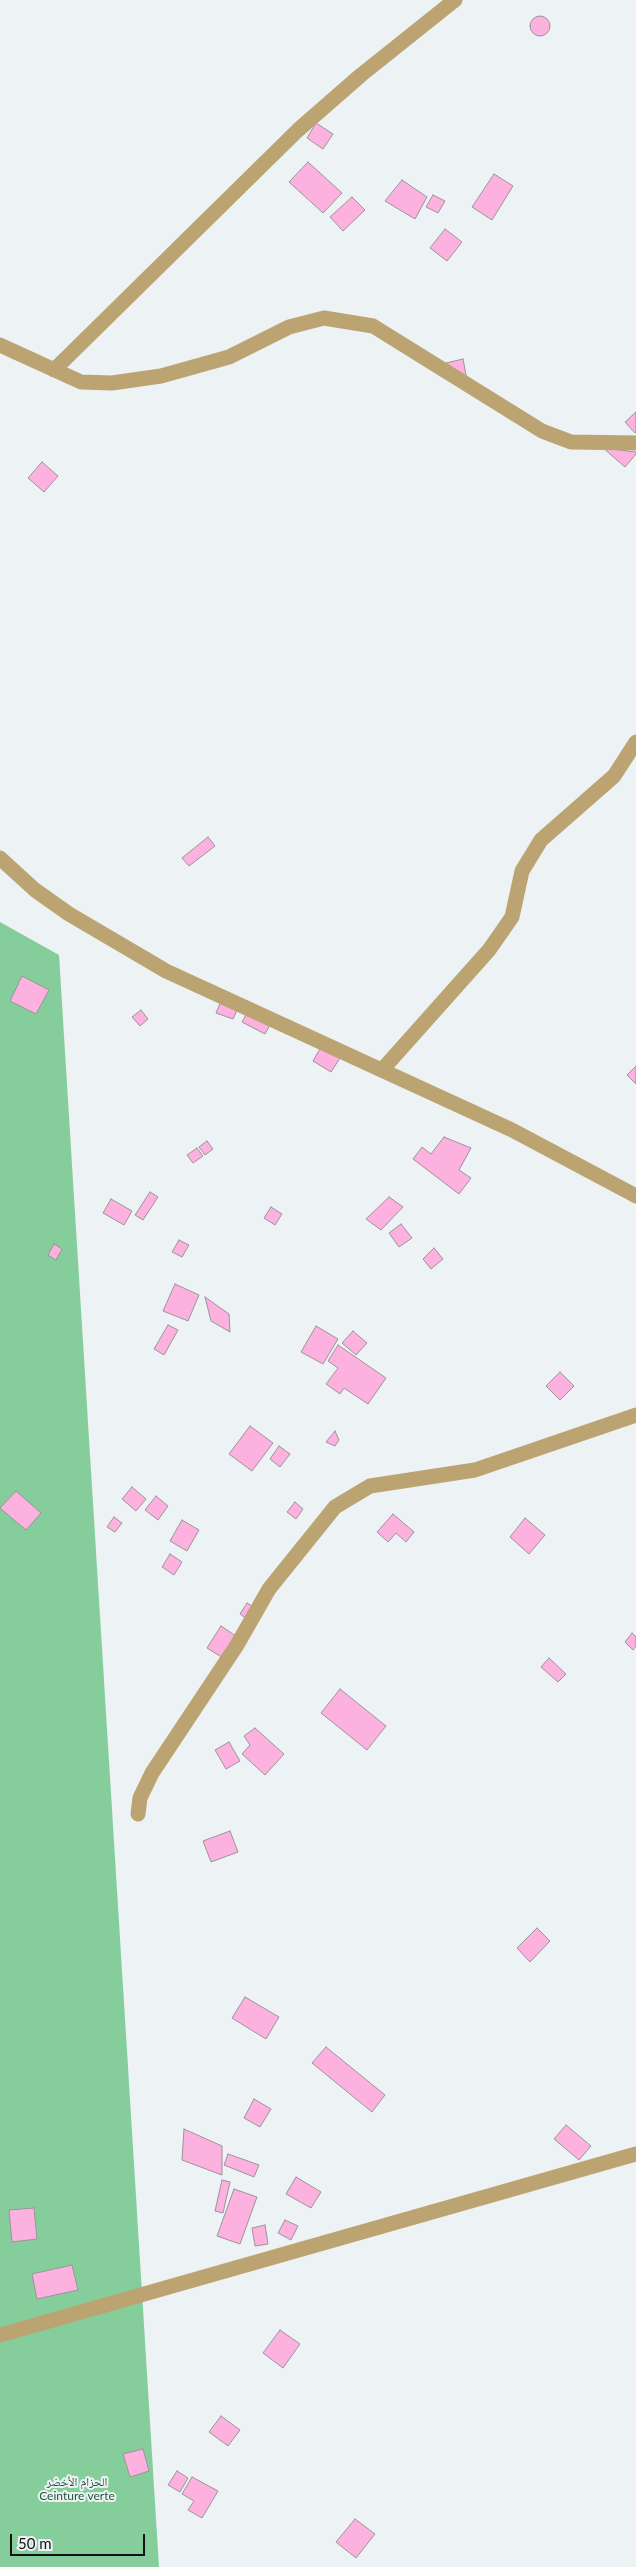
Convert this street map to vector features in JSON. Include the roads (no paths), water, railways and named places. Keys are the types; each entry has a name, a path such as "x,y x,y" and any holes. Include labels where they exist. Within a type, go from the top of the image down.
{"street":[{"path":"54,370 298,130 361,75 455,0"},
{"path":"0,345 81,382 112,383 161,376 229,357 289,327 324,318 373,326 542,431 571,442 636,443"},
{"path":"382,1070 461,983 489,950 512,917 522,871 541,840 614,776 636,742"},
{"path":"0,858 49,900 166,971 512,1130 636,1196"},
{"path":"138,1814 140,1798 152,1773 237,1645 269,1589 335,1507 370,1486 475,1470 636,1415"},
{"path":"0,2335 636,2154"}],"park label":[{"name":"الحزام الأخضر Ceinture verte","path":"77,2489"}]}
